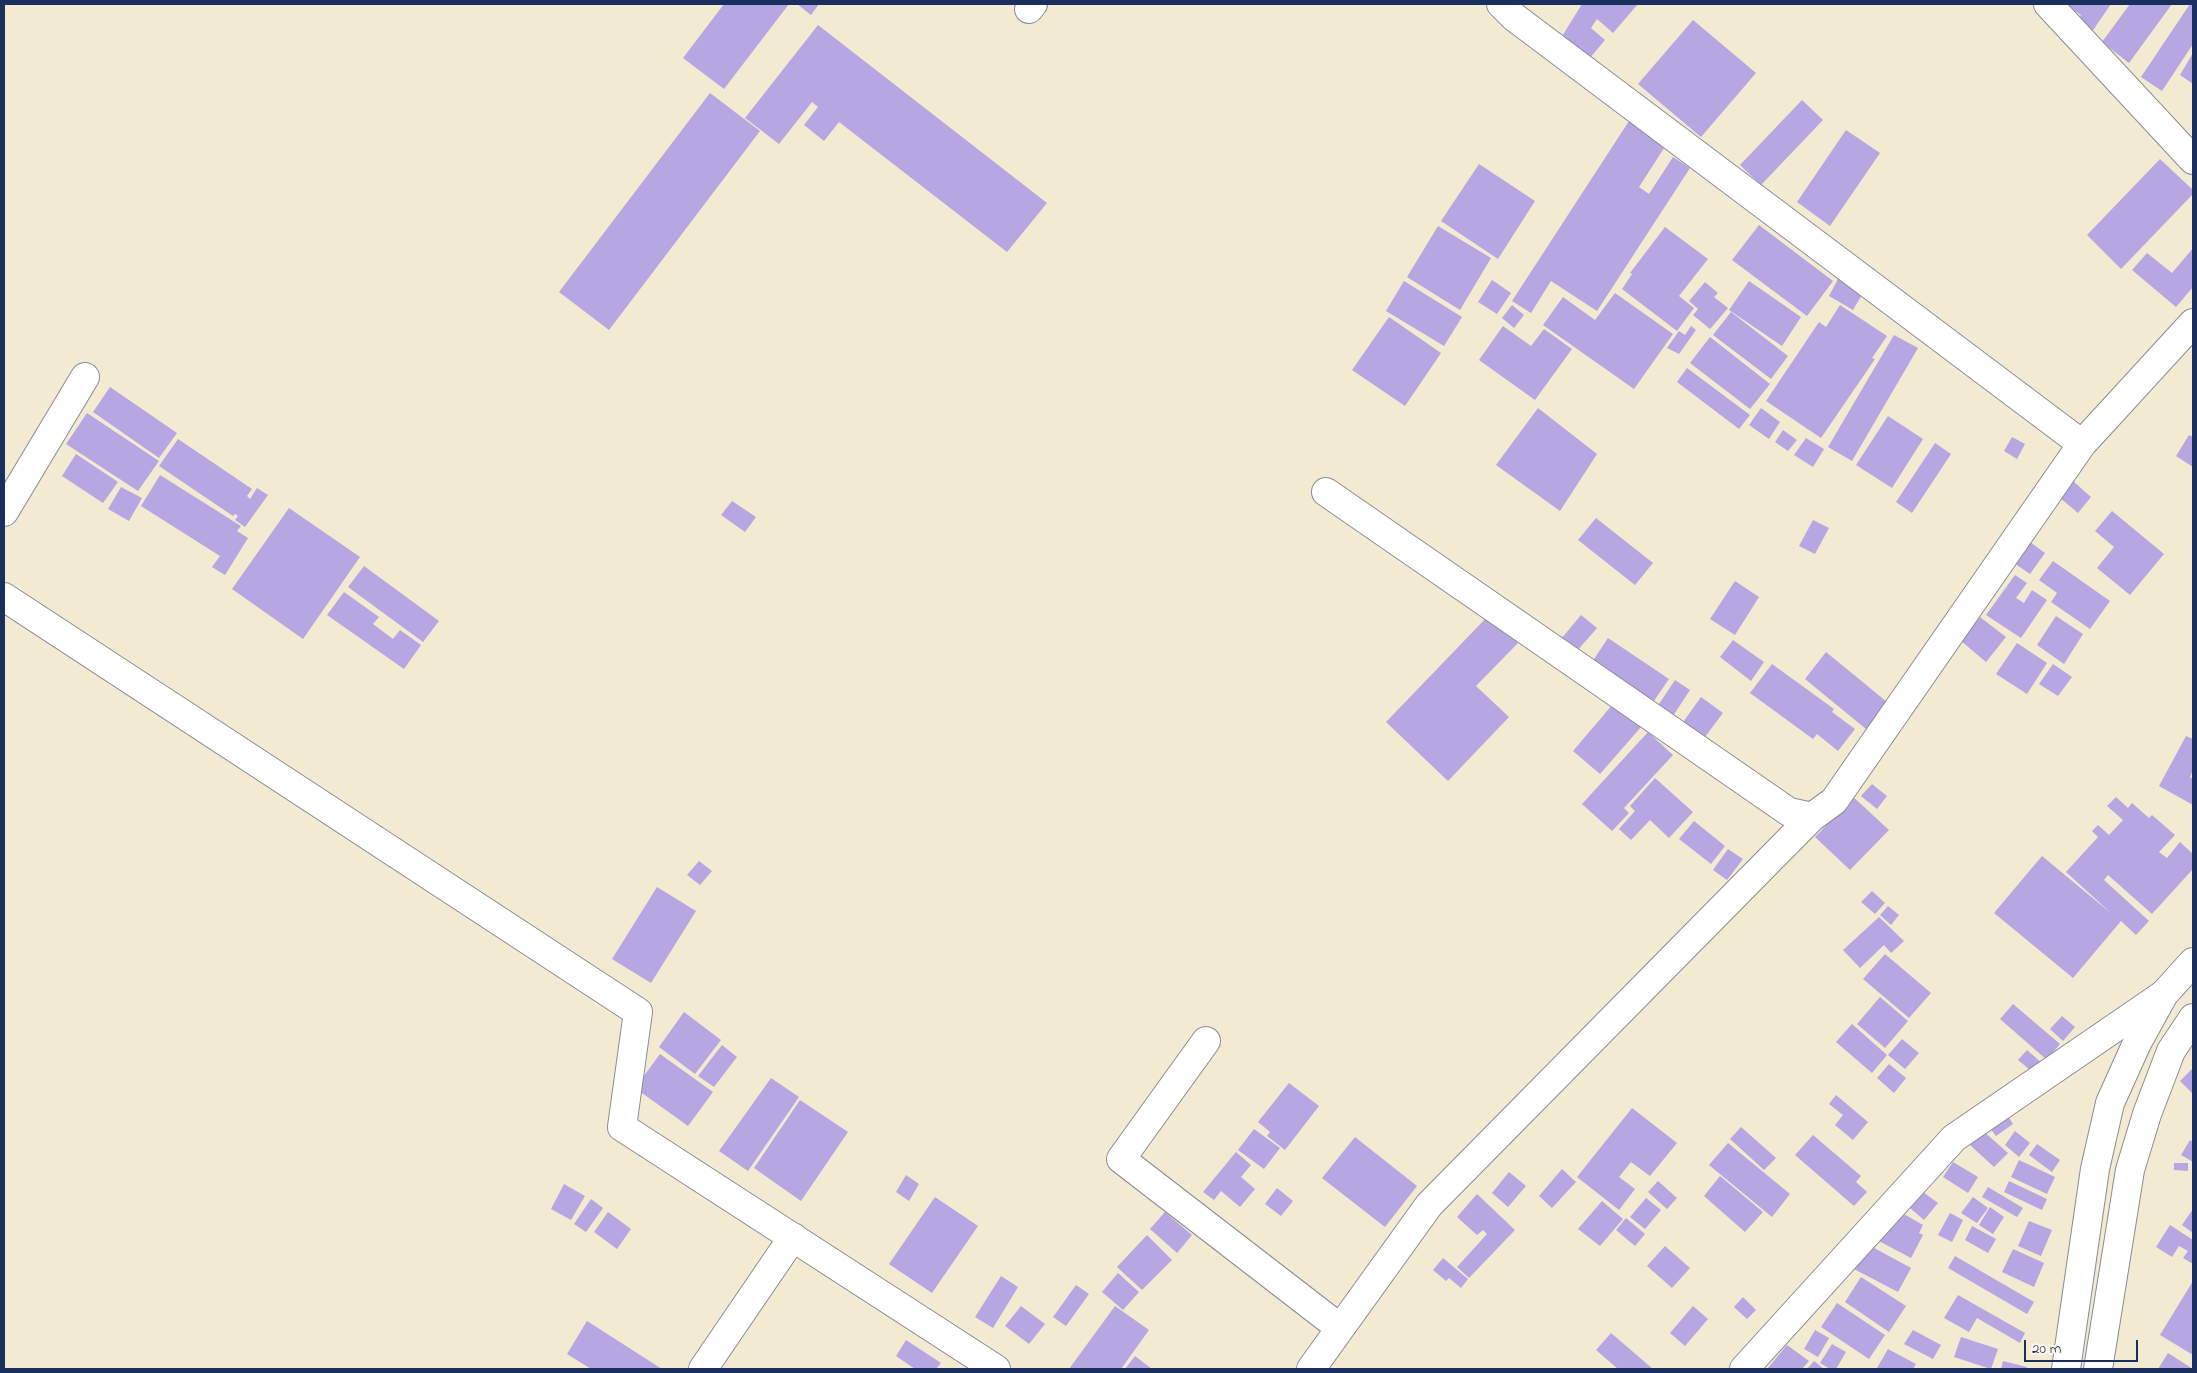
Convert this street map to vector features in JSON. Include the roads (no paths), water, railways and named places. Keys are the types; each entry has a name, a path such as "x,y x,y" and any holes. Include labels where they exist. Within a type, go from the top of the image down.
{"street":[{"path":"1501,4 1514,17 2082,444"},
{"path":"2048,4 2193,160"},
{"path":"1312,1369 1429,1205 1812,816 1834,801 2082,444 2193,323"},
{"path":"4,512 85,377"},
{"path":"1326,492 1789,812 1812,816"},
{"path":"4,597 638,1012 622,1127 793,1237 980,1365"},
{"path":"2066,1369 2096,1168 2110,1103 2137,1043 2164,994 2193,962"},
{"path":"1744,1369 1954,1138 2164,994"},
{"path":"2098,1369 2130,1170 2147,1114 2171,1051 2193,1018"},
{"path":"1206,1042 1121,1159 1340,1328"},
{"path":"703,1369 793,1237"}]}
